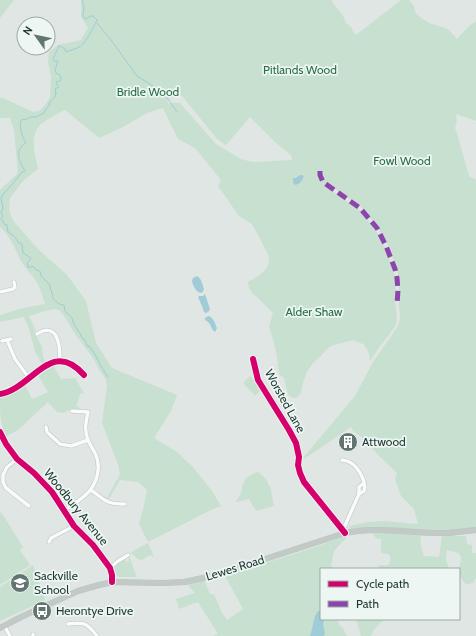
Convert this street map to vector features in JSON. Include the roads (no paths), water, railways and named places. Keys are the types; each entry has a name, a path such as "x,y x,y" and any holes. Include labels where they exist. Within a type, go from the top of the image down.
{"highway":[{"name":"Lewes Road","path":"2,626 78,591 112,582 164,583 184,582 203,578 249,565 344,532 389,530 443,533 476,530"}],"street":[{"path":"0,292 13,289 15,287 14,282"},
{"path":"37,334 46,330 53,332 58,339 60,346 60,360"},
{"path":"2,341 9,340 15,359 29,378"},
{"name":"Worsted Lane","path":"253,359 258,380 296,443 299,456 298,465 304,482 344,532"},
{"path":"0,394 6,393 17,387 46,365 60,360 70,363 78,368 84,375"},
{"path":"64,510 91,490 96,480 99,467 96,455 88,440 86,432 88,412 72,411"},
{"path":"46,427 47,432 60,444 71,446 88,440"},
{"name":"Woodbury Avenue","path":"0,432 6,444 17,459 34,473 52,492 74,526 94,545 110,568 112,582"},
{"path":"17,459 7,467 3,474 3,482 6,488 29,506"},
{"path":"342,460 347,460 353,464 360,472 366,486 364,491 359,494 344,532"},
{"path":"91,490 109,503 115,505 125,504"},
{"path":"49,542 51,538 74,526"},
{"path":"110,568 118,561 127,557"},
{"path":"68,624 80,622 90,627 97,636"},
{"path":"2,626 10,636"}],"water":[{"path":"300,175 304,176 300,183 295,185 293,183 293,178"},
{"path":"197,276 201,280 204,289 202,293 197,291 192,283 193,278"},
{"path":"205,294 210,309 206,313 204,312 198,297"},
{"path":"209,316 217,328 215,332 205,320 206,317"},
{"path":"318,611 320,611 320,620 324,620 324,636 310,636 315,616"}],"waterway":[{"path":"0,219 3,216 1,213 3,208 1,198 3,194 22,172 25,171 19,156 20,149 26,143 21,132 21,120 36,117 44,113 50,102 55,97 55,89 59,87 56,82 60,81 61,79 60,75 56,73 55,70 58,61 54,61 53,59 59,46 65,49 66,52 81,46 97,20 93,16 86,19 83,17 84,7 82,0"},
{"path":"97,23 137,76 161,91 177,112"},
{"path":"2,219 4,224 7,225 8,232 22,244 23,253 31,258 27,263 28,267 33,266 36,270 40,271 41,276 50,285 53,298 55,301 64,305 65,311 72,318 74,325 82,338 85,340 87,346 89,346 92,350 108,377"}],"place":[{"name":"Attwood","path":"348,442"},
{"name":"Sackville School","path":"20,583"},
{"name":"Herontye Drive","path":"42,611"}],"park label":[{"name":"Pitlands Wood","path":"300,70"},
{"name":"Bridle Wood","path":"148,92"},
{"name":"Fowl Wood","path":"402,161"},
{"name":"Alder Shaw","path":"314,312"}]}
